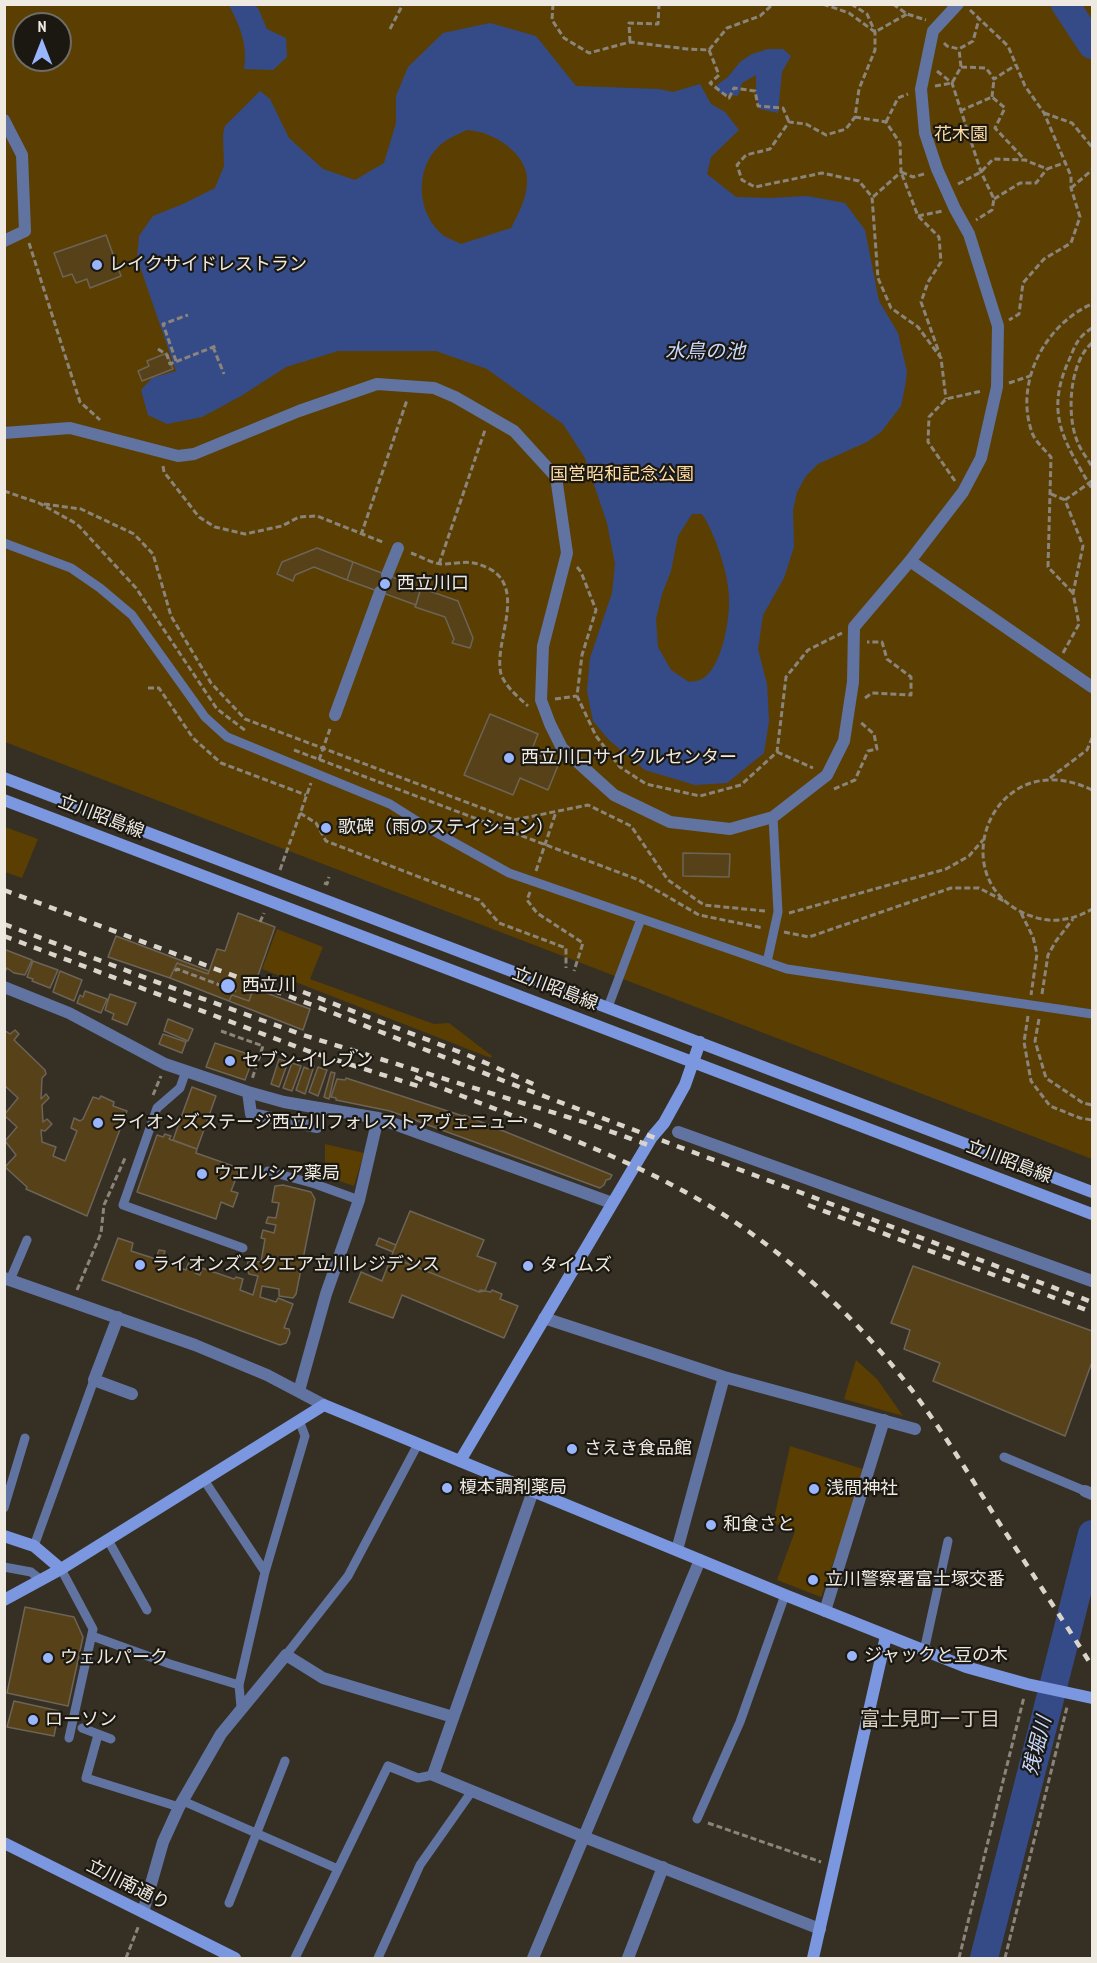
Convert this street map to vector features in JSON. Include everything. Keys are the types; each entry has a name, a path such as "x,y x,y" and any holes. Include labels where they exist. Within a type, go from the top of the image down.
{"main road":[{"name":"立川昭島線","path":"4,778 1092,1191"},
{"name":"立川昭島線","path":"4,800 1092,1214"},
{"path":"460,1461 647,1145 664,1123 685,1085 700,1042"},
{"path":"4,1600 61,1569 324,1404 924,1651 966,1667 1027,1684 1092,1698"},
{"path":"4,1536 34,1546 61,1569"},
{"path":"813,1959 886,1636"},
{"name":"立川南通り","path":"4,1843 235,1959"}],"street":[{"path":"4,433 70,428 178,456 194,454 299,411 377,384 434,388 455,397 514,431 556,477 567,553 543,646 541,700 561,748 614,795 670,822 730,829 773,817 827,775 844,741 853,682 854,627 910,561 963,492 981,458 997,387 998,326 969,234 946,190 925,133 921,89 936,27 958,4"},
{"path":"4,120 22,155 25,231 4,241"},
{"path":"387,574 398,548"},
{"path":"910,561 1092,687"},
{"path":"335,715 380,592"},
{"path":"4,987 69,1013 165,1064 284,1102 378,1118 612,1203"},
{"path":"248,1092 251,1114 317,1126 320,1108"},
{"path":"298,1391 326,1294 359,1200 378,1118"},
{"path":"678,1132 1092,1281"},
{"path":"8,1279 195,1345 267,1375 324,1404"},
{"path":"118,1317 93,1380 132,1394"},
{"path":"544,1318 724,1377 915,1429"},
{"path":"677,1550 724,1377"},
{"path":"825,1611 884,1420"},
{"path":"533,1491 433,1775 820,1929"},
{"path":"533,1959 700,1560"},
{"path":"143,1912 163,1842 181,1804 221,1734 286,1655 323,1678 453,1716"},
{"path":"628,1959 663,1867"}],"lane":[{"path":"4,543 71,568 100,588 132,615 205,717 227,737 390,804 509,873 787,969 1025,1006 1092,1014"},
{"path":"767,962 778,912 773,817"},
{"path":"608,1007 641,919"},
{"path":"186,1071 180,1088 157,1108 123,1205 243,1248"},
{"path":"268,1171 315,1184 359,1200"},
{"path":"8,1279 27,1240"},
{"path":"34,1546 93,1380"},
{"path":"241,1707 239,1685 265,1572 305,1436 299,1420"},
{"path":"4,1508 25,1438"},
{"path":"286,1655 348,1576 418,1444"},
{"path":"1004,1457 1088,1493"},
{"path":"204,1480 265,1572"},
{"path":"108,1540 147,1610"},
{"path":"924,1651 948,1541"},
{"path":"4,1567 31,1572 41,1580"},
{"path":"61,1569 93,1629 69,1738"},
{"path":"697,1819 740,1722 785,1595"},
{"path":"92,1636 170,1664 239,1685"},
{"path":"82,1728 111,1739"},
{"path":"99,1735 86,1778 181,1804 257,1833 338,1869"},
{"path":"229,1903 285,1761"},
{"path":"295,1959 388,1766 418,1778 433,1775"},
{"path":"378,1959 420,1865 472,1791"}],"path":[{"path":"390,29 403,4"},
{"path":"553,4 552,20 564,39 589,53 630,42 709,50"},
{"path":"630,42 629,22 658,24 659,4"},
{"path":"709,50 727,28 760,16 773,4"},
{"path":"823,4 849,13 875,32"},
{"path":"789,122 806,124 826,135 846,129 855,117 859,89 875,50 875,32 867,14 851,4"},
{"path":"893,4 936,27 947,46 959,49 972,41 980,19"},
{"path":"964,4 1008,46 1025,86 1044,113 1071,176 1071,188 1080,217 1071,243 1044,259 1023,283 1019,314 998,326"},
{"path":"875,32 908,14"},
{"path":"886,122 898,98 921,89 952,83 962,67 959,49"},
{"path":"709,50 719,75 710,83 729,98 734,88 755,91 758,106 783,108 789,122"},
{"path":"994,79 1016,65"},
{"path":"962,67 986,68 994,79 992,97"},
{"path":"952,83 981,172 994,199 992,210 965,227"},
{"path":"960,111 992,97"},
{"path":"992,97 1005,108 995,128 1024,160"},
{"path":"1044,113 1072,123 1092,147"},
{"path":"855,117 886,122 900,143 901,172 918,216 939,237 941,262 928,282 921,302 941,358 946,399"},
{"path":"789,122 770,148 746,155 737,165 742,180 755,187 822,173 859,182 872,197 878,278 891,308 918,327 941,358"},
{"path":"946,190 981,172 993,159 1024,160 1047,169"},
{"path":"994,199 1020,183 1036,183 1047,169 1064,163"},
{"path":"901,172 913,177 937,169"},
{"path":"1071,188 1092,170"},
{"path":"872,197 901,172"},
{"path":"918,216 955,209"},
{"path":"25,231 80,402 123,442"},
{"path":"1073,593 1048,567 1051,457 1034,437 1026,407 1030,376 1038,356 1055,331 1082,308 1092,304"},
{"path":"176,361 163,324 188,315"},
{"path":"1092,328 1079,337 1060,379 1058,415 1064,439 1091,482 1092,489"},
{"path":"1092,343 1086,348 1072,379 1071,415 1077,442 1092,467"},
{"path":"158,349 167,355 170,363 215,347 224,374"},
{"path":"963,492 928,442 929,417 946,399 997,387 1030,376"},
{"path":"361,535 411,387"},
{"path":"439,564 489,417"},
{"path":"1065,500 1091,482"},
{"path":"4,491 39,503 77,524 136,588 217,709 249,732"},
{"path":"1051,494 1065,500 1083,546 1073,593 1079,624 1058,663"},
{"path":"39,503 81,509 134,534 153,554 171,616 211,683 245,719 514,820 588,805 631,826 668,880 704,905 788,913 946,869 969,856 983,840"},
{"path":"567,553 581,572 596,610 582,655 577,696 596,736 620,767 646,784 700,796 741,785 777,752 786,677 808,650 854,627"},
{"path":"811,787 833,789 855,780 868,751 877,749 874,734 848,712 872,693 911,695 911,677 887,659 882,642 854,643"},
{"path":"541,700 577,696"},
{"path":"317,765 335,715"},
{"path":"1048,779 1087,750 1092,738"},
{"path":"293,749 639,880 699,915 809,937 951,888 979,888 1022,913 1038,919 1056,921 1074,918 1092,909"},
{"path":"777,752 827,775"},
{"path":"278,876 314,775"},
{"path":"1004,901 987,873 983,853 983,840 992,814 1010,794 1028,784 1048,779 1064,779 1092,790"},
{"path":"300,813 316,823 326,841 479,900 499,923 566,948 566,968"},
{"path":"327,884 329,878"},
{"path":"260,922 264,912"},
{"path":"1022,913 1033,937 1037,954 1030,998"},
{"path":"175,971 177,969 236,991"},
{"path":"1025,1006 1024,1042 1031,1081 1050,1106 1080,1118 1092,1120"},
{"path":"221,1031 263,1046 248,1092"},
{"path":"959,1959 1027,1684"},
{"path":"1005,1959 1070,1694"},
{"path":"697,1819 834,1866"},
{"path":"126,1959 143,1912"}],"green space":[{"name":"国営昭和記念公園","path":"4,5 1092,5 1092,1159 5,742"},
{"path":"5,827 38,839 22,878 5,872"},
{"path":"277,929 323,947 310,979 434,1024 449,1023 492,1056 491,1058 262,969"},
{"path":"325,1144 364,1153 354,1186 325,1176"},
{"path":"856,1360 877,1379 903,1416 844,1399"},
{"path":"790,1446 866,1470 821,1597 777,1580 795,1531 773,1523"}],"water":[{"path":"229,5 253,5 258,8 267,29 286,38 287,57 273,70 244,69 245,52 242,36"},
{"name":"水鳥の池","path":"490,23 536,36 576,86 659,89 673,92 700,84 711,104 725,112 739,130 711,157 707,174 736,197 807,196 845,203 865,230 879,301 898,333 907,372 901,406 881,432 867,442 818,464 806,476 797,492 793,510 794,547 784,578 763,615 758,649 767,684 769,721 764,753 727,783 695,785 645,770 609,740 593,721 587,691 590,658 612,593 615,564 607,523 585,458 563,424 487,369 436,351 338,351 286,367 241,396 202,417 167,424 148,415 141,390 152,378 176,371 137,258 139,236 153,216 215,188 224,166 225,126 260,91 270,99 289,138 323,169 355,180 384,163 396,123 396,96 408,67 443,33","holes":["467,130 488,135 508,146 523,163 527,184 523,201 511,228 461,244 444,236 428,217 422,193 422,180 430,157 438,147 448,139","692,514 702,514 716,543 727,578 729,607 726,630 715,665 702,679 689,682 671,670 658,647 656,619 671,571 678,536"]},
{"path":"768,49 783,49 791,56 782,72 778,113 760,109 756,97 756,75 742,83 738,96 721,94 714,87 728,77 740,62 752,54"}],"building":[{"path":"106,235 121,276 90,288 87,279 76,283 72,274 63,277 54,253"},
{"path":"167,353 173,369 142,381 138,371 149,366 147,361"},
{"path":"317,548 353,562 347,580 314,567 295,575 293,581 277,574 282,562"},
{"name":"西立川口","path":"353,562 421,588 416,605 347,580"},
{"path":"421,588 458,601 473,638 470,648 452,643 454,639 445,617 415,607"},
{"name":"西立川口サイクルセンター","path":"490,714 538,734 531,752 559,763 548,790 520,778 513,795 464,775"},
{"path":"683,853 730,854 729,877 683,876"},
{"path":"238,913 275,927 249,1001 232,995 229,1001 170,978 177,963 208,974 217,949 225,951"},
{"path":"116,936 209,971 208,974 177,963 170,978 108,957"},
{"path":"6,950 32,960 25,975 14,973 7,968 4,974"},
{"path":"33,961 58,970 50,988 27,977"},
{"path":"60,971 82,980 74,1001 53,992"},
{"path":"253,988 310,1009 303,1030 229,1001 232,995 249,1001"},
{"path":"85,991 107,999 101,1013 77,1003 80,995 83,997"},
{"path":"110,994 136,1003 127,1025 112,1019 114,1014 105,1010"},
{"path":"168,1019 193,1029 188,1041 164,1031"},
{"name":"ライオンズステージ西立川フォレストアヴェニュー","path":"4,1030 10,1034 15,1030 19,1034 14,1040 45,1070 46,1074 42,1078 41,1099 46,1094 49,1098 42,1105 43,1122 47,1119 52,1124 45,1131 41,1130 42,1142 56,1147 53,1156 65,1161 77,1131 71,1128 74,1118 80,1121 83,1119 93,1097 99,1099 101,1096 114,1102 113,1106 127,1111 87,1216 26,1189 27,1187 5,1167 16,1155 5,1141 17,1127 4,1115 18,1098 4,1085"},
{"path":"163,1034 186,1042 182,1053 159,1044"},
{"path":"215,1043 254,1056 245,1080 206,1067"},
{"path":"279,1059 288,1062 279,1087 271,1084"},
{"path":"292,1063 301,1066 292,1091 283,1088"},
{"path":"310,1065 314,1066 305,1094 296,1090 304,1067 308,1069"},
{"path":"318,1067 327,1070 318,1096 309,1092"},
{"path":"331,1072 335,1073 329,1099 324,1097"},
{"path":"346,1078 464,1115 612,1175 600,1188 390,1111 331,1097 337,1079 345,1080"},
{"path":"192,1087 216,1096 197,1149 173,1140"},
{"path":"165,1134 171,1136 169,1139 197,1149 196,1153 236,1167 234,1170 239,1171 231,1191 238,1193 233,1207 221,1202 216,1219 137,1192 157,1135 163,1137"},
{"name":"ライオンズスクエア立川レジデンス","path":"283,1185 311,1192 315,1199 296,1294 293,1298 279,1296 279,1289 262,1286 260,1297 276,1302 278,1298 293,1304 284,1328 289,1329 290,1333 286,1343 280,1345 102,1280 118,1238 133,1243 131,1251 156,1259 159,1250 165,1251 162,1261 186,1270 190,1259 198,1262 195,1273 200,1275 202,1268 234,1279 236,1277 243,1279 240,1290 253,1295 258,1276 249,1274 248,1261 261,1262 265,1239 261,1238 263,1230 274,1233 276,1225 266,1223 268,1217 276,1218 279,1203 272,1202 275,1186"},
{"path":"410,1211 484,1240 477,1256 496,1263 485,1291 479,1292 391,1257"},
{"path":"379,1238 396,1245 393,1252 376,1245"},
{"path":"391,1257 479,1292 480,1290 491,1292 492,1290 502,1294 500,1299 518,1306 504,1338 402,1295 393,1318 349,1302 361,1272 382,1281"},
{"path":"913,1266 1092,1331 1092,1362 1065,1436 933,1381 940,1363 904,1349 910,1330 891,1323"},
{"path":"25,1607 74,1617 83,1637 68,1706 7,1693"},
{"path":"14,1701 59,1711 54,1736 7,1727"}],"waterway":[{"name":"残堀川","path":"1065,4 1092,45"},
{"name":"残堀川","path":"984,1958 1092,1534"}],"railway":[{"path":"4,890 1092,1302"},
{"path":"4,924 303,1035 587,1123 651,1146"},
{"path":"4,936 308,1051 424,1088"},
{"path":"303,992 470,1056 540,1087"},
{"path":"415,1077 588,1146 689,1194 753,1235 812,1282 866,1335 891,1363 925,1408 1092,1666"},
{"path":"808,1205 1092,1312"}],"place":[{"name":"レイクサイドレストラン","path":"97,265"},
{"name":"西立川口","path":"385,584"},
{"name":"西立川口サイクルセンター","path":"509,758"},
{"name":"歌碑（雨のステイション）","path":"326,828"},
{"name":"西立川","path":"228,986"},
{"name":"セブン-イレブン","path":"230,1061"},
{"name":"ライオンズステージ西立川フォレストアヴェニュー","path":"98,1123"},
{"name":"ウエルシア薬局","path":"202,1174"},
{"name":"ライオンズスクエア立川レジデンス","path":"140,1265"},
{"name":"タイムズ","path":"528,1266"},
{"name":"さえき食品館","path":"572,1449"},
{"name":"榎本調剤薬局","path":"447,1488"},
{"name":"浅間神社","path":"814,1489"},
{"name":"和食さと","path":"711,1525"},
{"name":"立川警察署富士塚交番","path":"813,1580"},
{"name":"ジャックと豆の木","path":"852,1656"},
{"name":"ウェルパーク","path":"48,1658"},
{"name":"ローソン","path":"33,1720"}],"district":[{"name":"富士見町一丁目","path":"930,1720"}],"park label":[{"name":"花木園","path":"961,135"}]}
